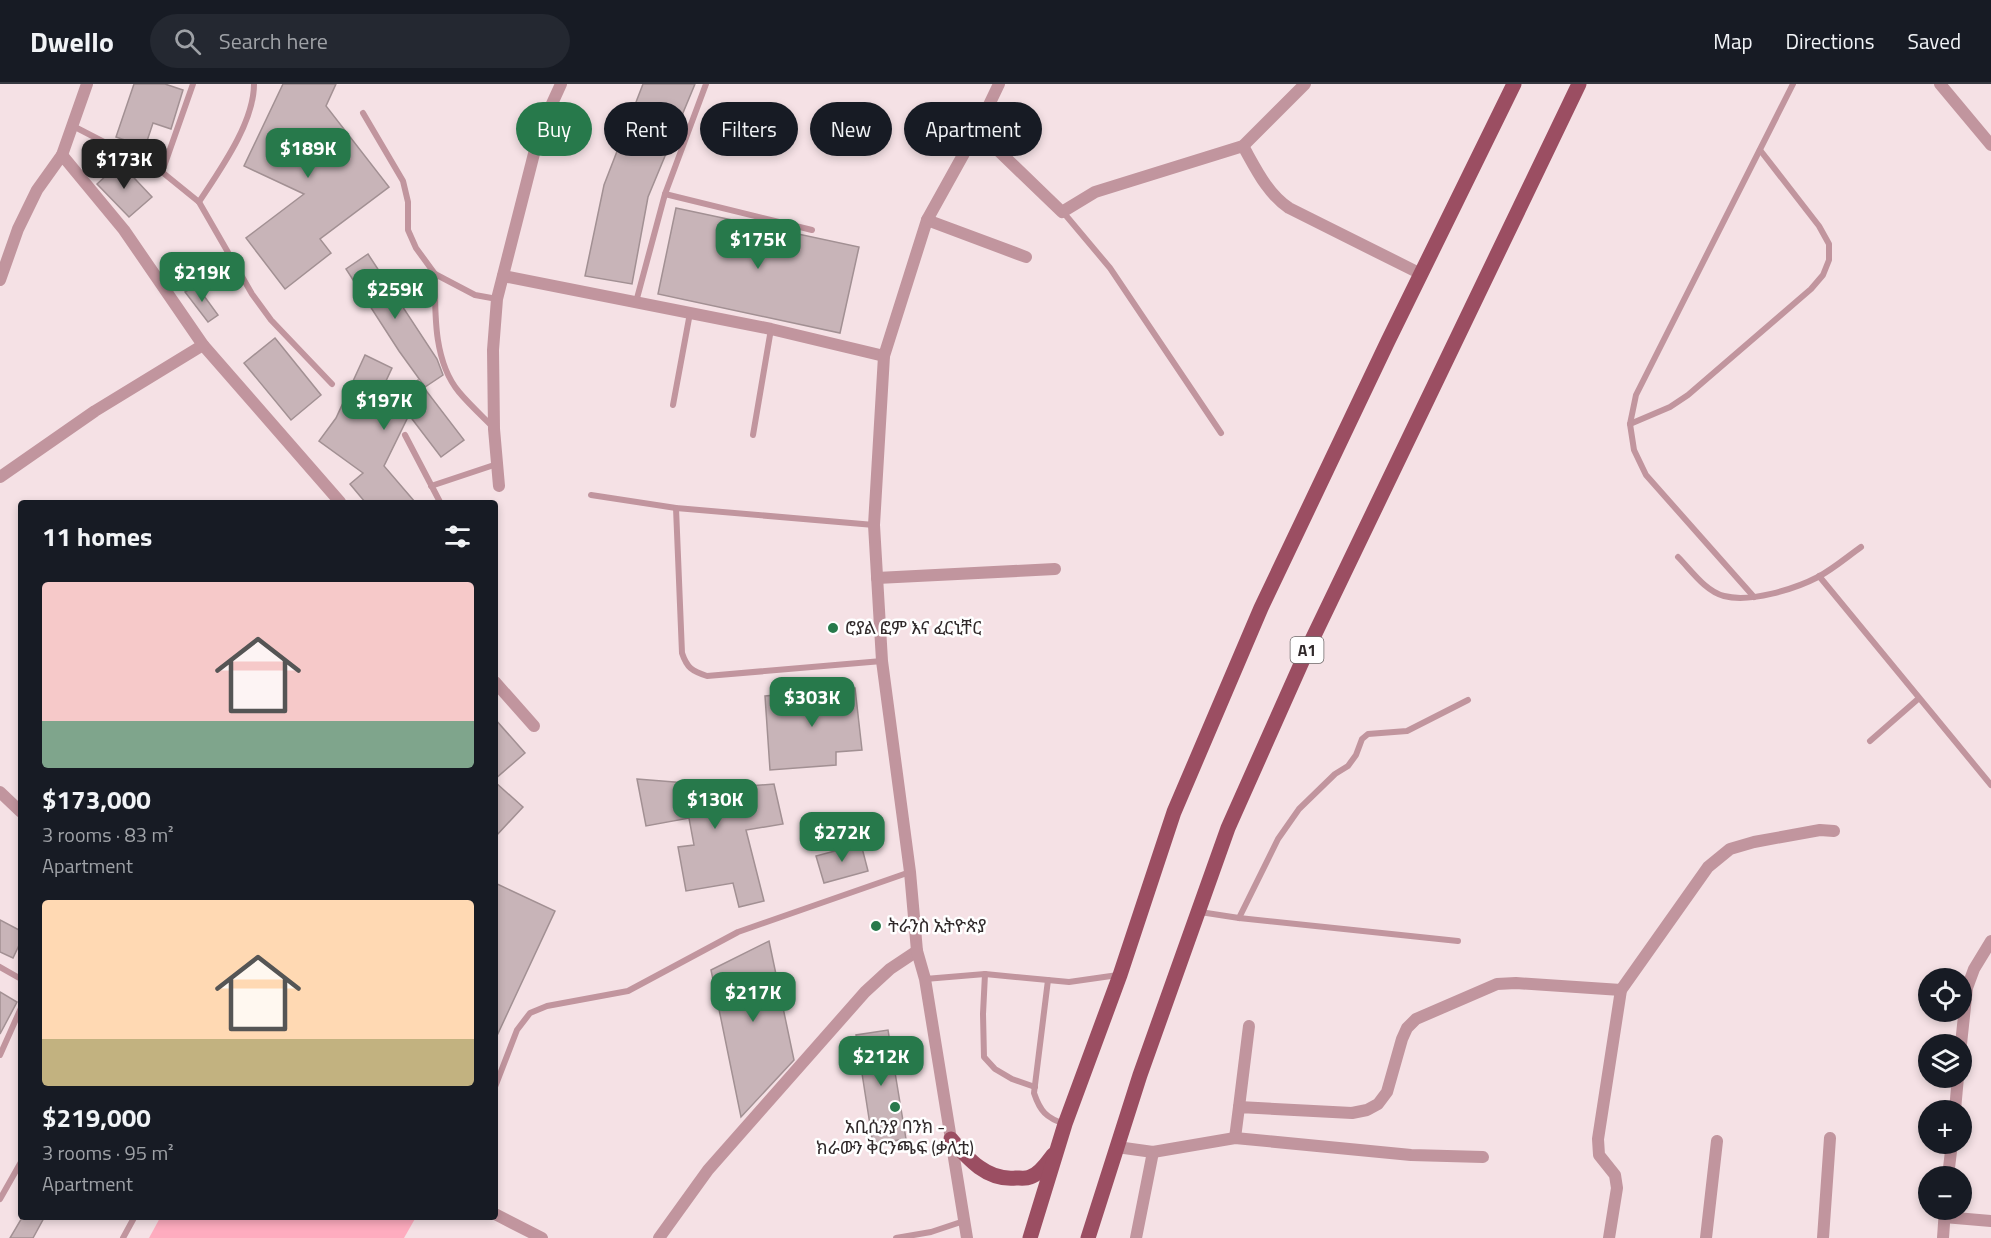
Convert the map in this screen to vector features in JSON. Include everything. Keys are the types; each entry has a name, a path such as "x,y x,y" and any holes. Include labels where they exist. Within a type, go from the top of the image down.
{"main road":[{"path":"1030,1238 1065,1124 1120,975 1174,812 1261,608 1514,84"},
{"name":"A1","path":"1088,1238 1117,1147 1228,828 1309,646 1579,84"},
{"path":"951,1139 977,1166 993,1175 1007,1179 1029,1177 1041,1170 1057,1151"}],"street":[{"path":"0,280 18,229 37,190 62,155 87,84"},
{"path":"499,486 493,350 498,299 540,130 561,84"},
{"path":"990,102 999,84"},
{"path":"1004,156 1062,212 1095,192 1243,146 1305,84"},
{"path":"1940,84 1991,145"},
{"path":"1243,146 1279,201 1421,274"},
{"path":"62,155 124,230 203,345 338,500"},
{"path":"963,156 927,220 884,356 874,525 882,661 910,872 917,951 925,978 967,1238"},
{"path":"927,220 1026,257"},
{"path":"503,276 771,329 884,356"},
{"path":"0,477 95,411 203,345"},
{"path":"877,578 1055,569"},
{"path":"498,685 534,726"},
{"path":"0,792 18,809"},
{"path":"1609,1238 1617,1188 1615,1175 1599,1155 1599,1139 1621,990 1708,867 1730,849 1798,833 1834,831"},
{"path":"1962,1034 1967,988 1974,969 1991,941"},
{"path":"659,1238 708,1170 865,992 890,969 917,951"},
{"path":"1239,1107 1352,1113 1367,1110 1378,1104 1387,1092 1402,1038 1416,1018 1497,984 1516,983 1621,990"},
{"path":"1235,1138 1249,1026"},
{"path":"1117,1147 1153,1152 1235,1138 1411,1155 1483,1157"},
{"path":"1823,1238 1830,1138"},
{"path":"1706,1238 1717,1140"},
{"path":"1136,1238 1153,1152"},
{"path":"498,1216 542,1238"},
{"path":"1972,1218 1991,1221"},
{"path":"1943,1238 1944,1220"}],"lane":[{"path":"162,172 193,84"},
{"path":"199,202 225,162 243,128 254,92 254,84"},
{"path":"636,302 665,194 706,84"},
{"path":"1754,597 1646,475 1634,450 1630,424 1636,395 1793,84"},
{"path":"363,112 403,181 408,202 408,231 416,248 435,274 475,295 498,299"},
{"path":"72,126 162,172 199,202 252,294 271,320 332,384"},
{"path":"1630,424 1670,407 1688,395 1811,289 1823,275 1829,260 1828,244 1819,226 1760,150"},
{"path":"665,194 812,230"},
{"path":"1062,212 1110,267 1221,433"},
{"path":"435,274 435,319 439,346 447,372 457,391 495,429"},
{"path":"673,405 690,313"},
{"path":"753,435 771,329"},
{"path":"405,435 439,500"},
{"path":"431,486 497,464"},
{"path":"591,495 676,508 874,525"},
{"path":"676,508 682,652 686,666 707,676 882,661"},
{"path":"1678,557 1702,583 1722,596 1737,598 1754,597 1785,589 1819,576 1861,547"},
{"path":"1819,576 1991,785"},
{"path":"1870,741 1918,699"},
{"path":"1239,918 1278,839 1299,809 1335,774 1348,766 1356,755 1362,739 1368,734 1407,731 1468,700"},
{"path":"498,1079 517,1029 530,1013 547,1006 628,992 738,932 910,872"},
{"path":"1198,912 1458,941"},
{"path":"0,967 18,977"},
{"path":"925,978 985,974 1069,982 1120,975"},
{"path":"985,974 984,1057 995,1070 1035,1087"},
{"path":"1048,980 1034,1093 1039,1109 1054,1121 1065,1124"},
{"path":"0,1055 18,1015"},
{"path":"0,1199 18,1167"},
{"path":"123,1238 133,1220"},
{"path":"896,1238 931,1232 964,1221"}],"shaded area":[{"path":"159,1220 414,1220 404,1238 149,1238"}],"building":[{"path":"134,84 165,84 183,90 171,129 153,123 145,147 116,137"},
{"path":"283,84 336,84 326,106 389,187 320,239 331,253 285,289 246,238 304,194 244,166"},
{"path":"643,84 695,84 688,102 636,102"},
{"path":"615,156 665,156 648,197 632,284 585,276 604,185"},
{"path":"120,163 152,197 129,217 97,184"},
{"path":"676,208 859,247 840,333 658,294"},
{"path":"368,254 437,359 443,375 425,387 346,269"},
{"path":"196,285 218,315 208,322 185,292"},
{"path":"275,338 321,395 291,420 244,363"},
{"path":"365,355 392,368 369,417 418,380 464,440 441,457 409,415 384,466 413,500 363,500 350,484 363,473 319,441 336,418"},
{"path":"855,688 862,750 836,752 836,765 770,770 765,696"},
{"path":"498,722 525,753 498,776"},
{"path":"637,779 737,787 774,784 783,824 746,830 764,901 739,907 733,883 686,891 678,847 694,845 689,818 646,826"},
{"path":"498,785 523,807 498,834"},
{"path":"861,844 868,871 824,883 816,856"},
{"path":"498,884 555,911 498,1034"},
{"path":"0,920 18,929 18,947 13,958 0,952"},
{"path":"769,941 794,1060 741,1117 711,970"},
{"path":"0,992 17,1002 0,1034"},
{"path":"888,1030 906,1139 873,1144 856,1035"},
{"path":"21,1220 43,1220 33,1238 10,1238"}],"place":[{"name":"ሮያል ፎም እና ፈርኒቸር","path":"833,628"},
{"name":"ትራንስ ኢትዮጵያ","path":"876,926"},
{"name":"አቢሲንያ ባንክ - ክራውን ቅርንጫፍ (ቃሊቲ)","path":"895,1107"}]}
